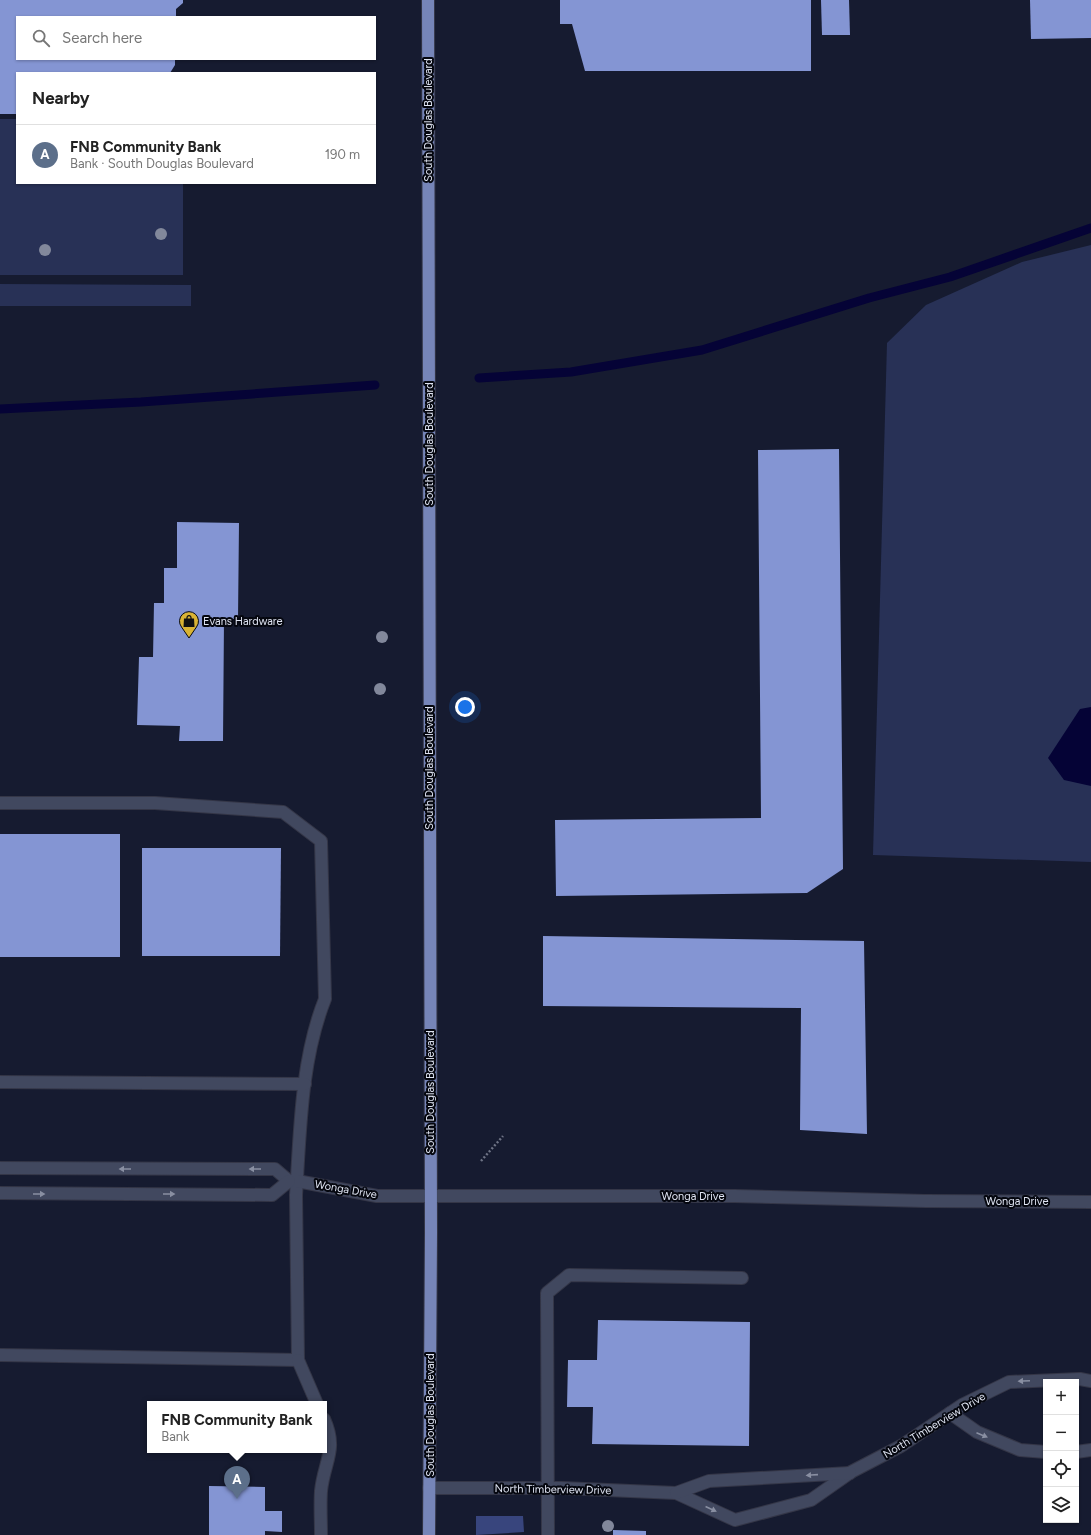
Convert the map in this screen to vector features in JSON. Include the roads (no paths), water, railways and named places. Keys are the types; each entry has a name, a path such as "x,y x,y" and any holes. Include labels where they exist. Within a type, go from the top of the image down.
{"main road":[{"name":"South Douglas Boulevard","path":"428,0 430,1195 429,1535"}],"street":[{"path":"0,803 155,803 283,812 321,841 325,999 315,1023 306,1068 293,1181 298,1360 317,1401"},
{"path":"0,1082 305,1084"},
{"name":"Wonga Drive","path":"0,1168 275,1168 293,1181 377,1196 734,1196 925,1201 1091,1202"},
{"path":"0,1193 272,1195 293,1181"},
{"path":"548,1535 547,1292 569,1275 742,1278"},
{"path":"0,1355 298,1360"},
{"name":"North Timberview Drive","path":"676,1493 735,1520 811,1500 851,1472 902,1446 950,1413 1009,1382 1080,1379 1091,1381"},
{"path":"950,1413 977,1432 1020,1450 1043,1452"},
{"path":"321,1535 321,1491 332,1443 327,1425"},
{"path":"1079,1452 1091,1450"},
{"name":"North Timberview Drive","path":"429,1488 547,1488 676,1493 709,1481 851,1472"}],"waterway":[{"path":"479,378 571,372 702,350 869,298 950,277 1091,228"},
{"path":"0,409 141,402 375,385"}],"place":[{"name":"Evans Hardware","path":"189,638"},
{"name":"FNB Community Bank","path":"237,1499"}]}
